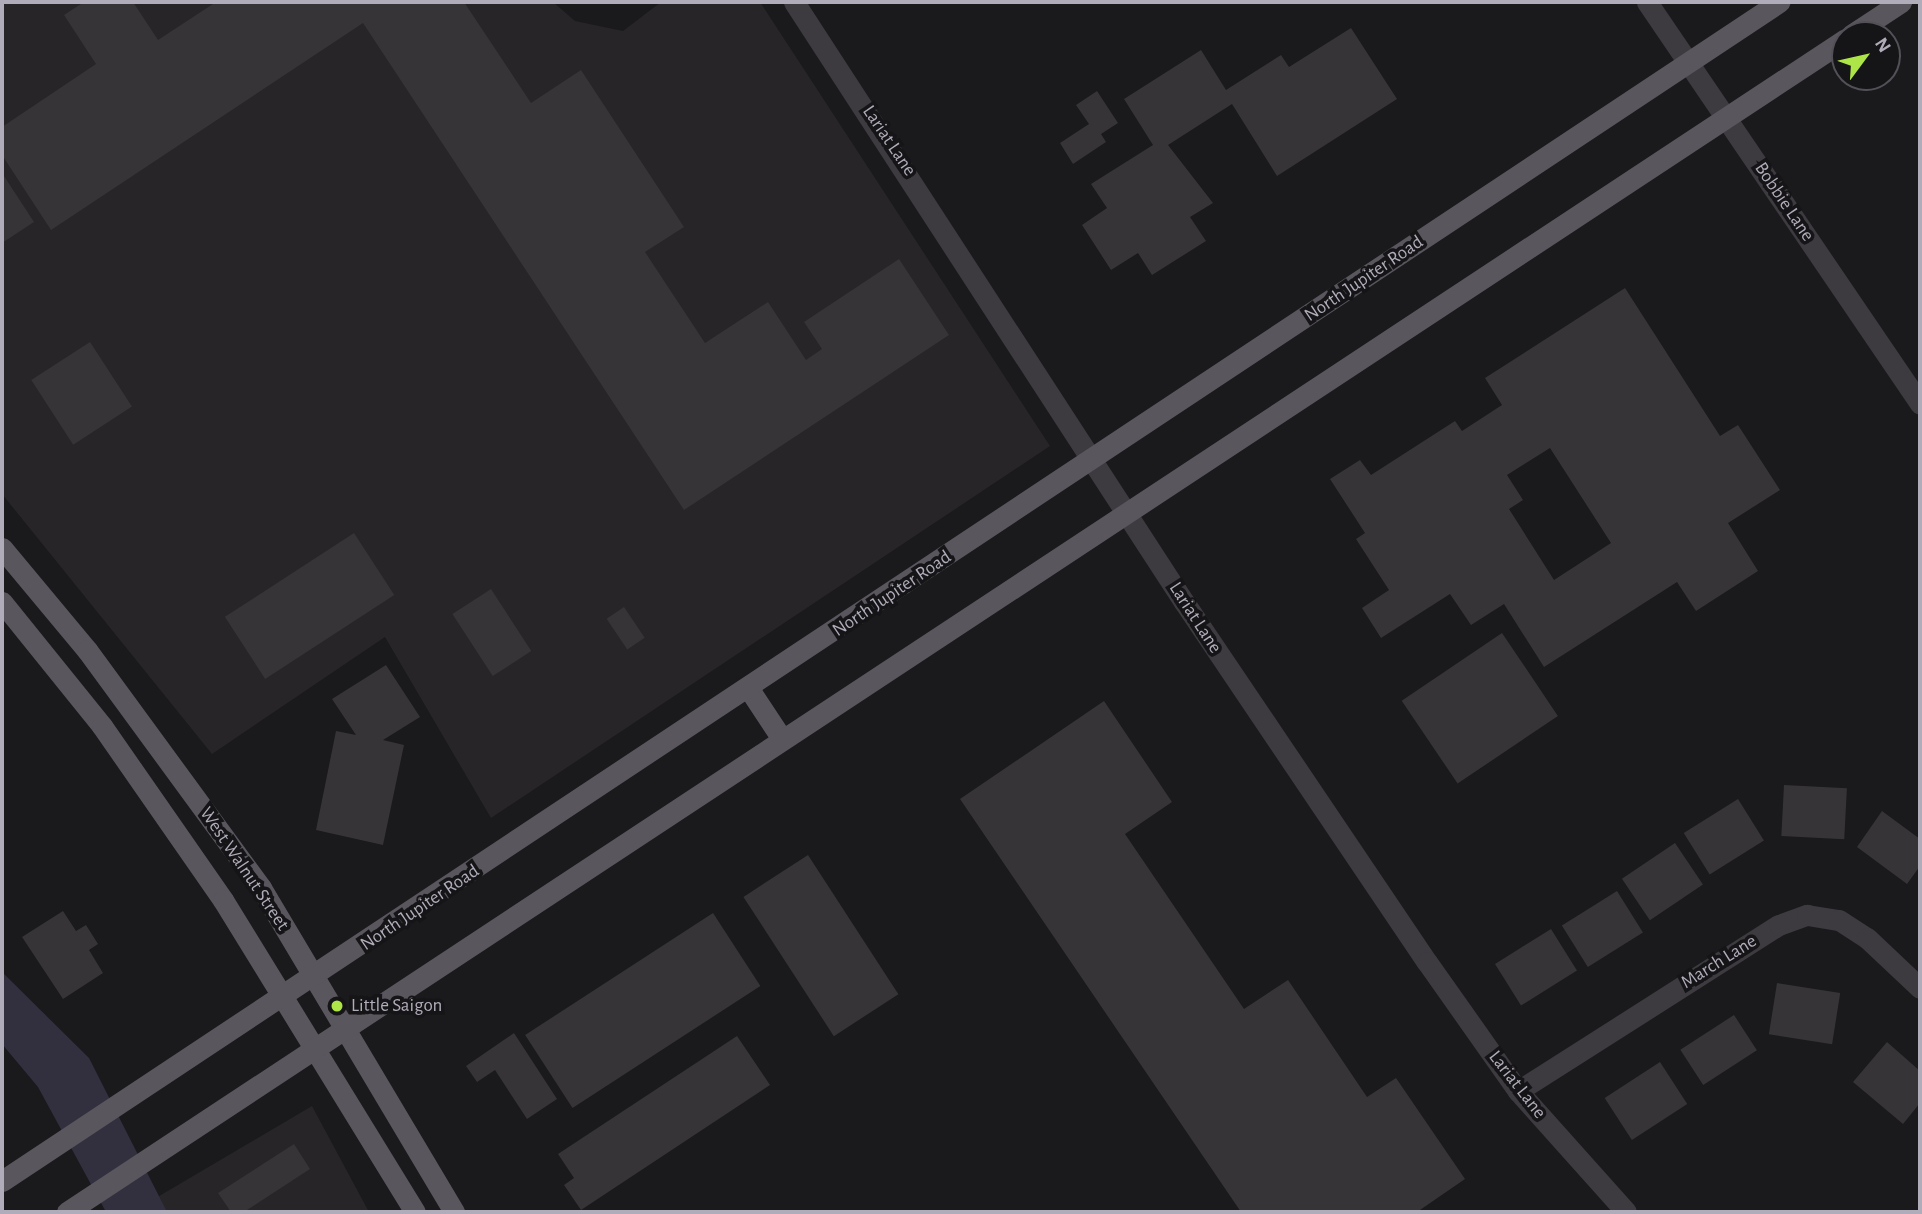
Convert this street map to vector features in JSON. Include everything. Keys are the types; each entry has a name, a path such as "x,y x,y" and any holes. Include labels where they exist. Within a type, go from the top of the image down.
{"main road":[{"name":"North Jupiter Road","path":"9,1177 284,999 1779,2"},
{"path":"1872,21 1900,2"},
{"path":"67,1212 1831,48"},
{"name":"West Walnut Street","path":"2,548 55,612 261,888 348,1027 454,1212"},
{"path":"2,561 55,612"},
{"name":"West Walnut Street","path":"2,602 102,726 284,999 415,1212"},
{"path":"749,689 782,739"}],"street":[{"name":"Lariat Lane","path":"794,2 1126,511 1518,1091 1626,1212"},
{"name":"Bobbie Lane","path":"1647,2 1685,64 1727,117 1920,404"},
{"name":"March Lane","path":"1518,1091 1779,925 1807,915 1839,920 1867,938 1920,988"}],"shaded area":[{"path":"2,2 553,2 575,21 623,31 661,2 760,2 1050,446 491,818 385,637 212,754 2,494"},
{"path":"2,972 89,1058 167,1212 106,1212 38,1087 2,1044"},
{"path":"312,1106 369,1212 132,1212"}],"building":[{"path":"84,2 133,2 158,40 216,2 464,2 531,103 581,70 684,227 645,252 705,343 768,302 806,360 822,349 804,322 899,259 949,335 684,510 363,23 51,230 2,155 2,127 96,64 64,15"},
{"path":"1351,28 1397,99 1277,176 1232,104 1168,145 1213,203 1190,217 1206,241 1152,275 1138,253 1111,270 1082,225 1107,208 1091,184 1153,145 1124,99 1201,50 1226,90 1281,55 1289,67"},
{"path":"1097,91 1118,123 1101,134 1106,142 1073,164 1060,143 1089,124 1076,105"},
{"path":"2,173 34,222 2,243"},
{"path":"1625,288 1720,436 1738,425 1780,490 1728,523 1758,571 1696,611 1677,582 1544,667 1504,604 1471,625 1450,594 1381,638 1362,608 1389,590 1356,539 1365,533 1330,479 1360,460 1371,475 1455,421 1462,431 1502,405 1485,378","holes":["1550,448 1611,543 1554,580 1509,509 1523,500 1507,475"]},
{"path":"90,342 132,407 73,445 31,380"},
{"path":"354,533 394,595 265,679 225,617"},
{"path":"491,589 531,651 493,676 452,614"},
{"path":"624,607 645,638 627,649 607,619"},
{"path":"1502,633 1558,716 1458,784 1402,701"},
{"path":"386,665 420,717 383,740 404,745 383,845 316,830 336,731 356,735 332,699"},
{"path":"1104,701 1172,802 1125,834 1244,1009 1288,980 1367,1097 1396,1078 1465,1179 1417,1212 1241,1212 960,799"},
{"path":"1784,785 1847,788 1844,839 1781,836"},
{"path":"1738,799 1764,841 1710,874 1684,833"},
{"path":"1882,811 1920,839 1920,866 1907,884 1857,847"},
{"path":"1675,843 1703,884 1650,920 1622,879"},
{"path":"808,855 898,994 834,1036 743,897"},
{"path":"1617,891 1643,933 1588,967 1562,925"},
{"path":"63,911 76,931 86,925 98,944 89,950 103,973 63,999 22,937"},
{"path":"713,913 760,986 573,1108 525,1035"},
{"path":"1551,929 1577,971 1521,1006 1495,964"},
{"path":"1777,983 1840,993 1832,1044 1769,1034"},
{"path":"1734,1015 1757,1050 1703,1085 1680,1050"},
{"path":"514,1033 557,1099 527,1119 495,1070 477,1082 466,1066"},
{"path":"737,1036 770,1085 581,1210 564,1185 574,1178 558,1154"},
{"path":"1887,1042 1920,1071 1920,1103 1903,1124 1853,1082"},
{"path":"1660,1062 1687,1104 1632,1140 1605,1098"},
{"path":"294,1144 310,1169 244,1212 231,1212 218,1193"}],"place":[{"name":"Little Saigon","path":"337,1006"}]}
